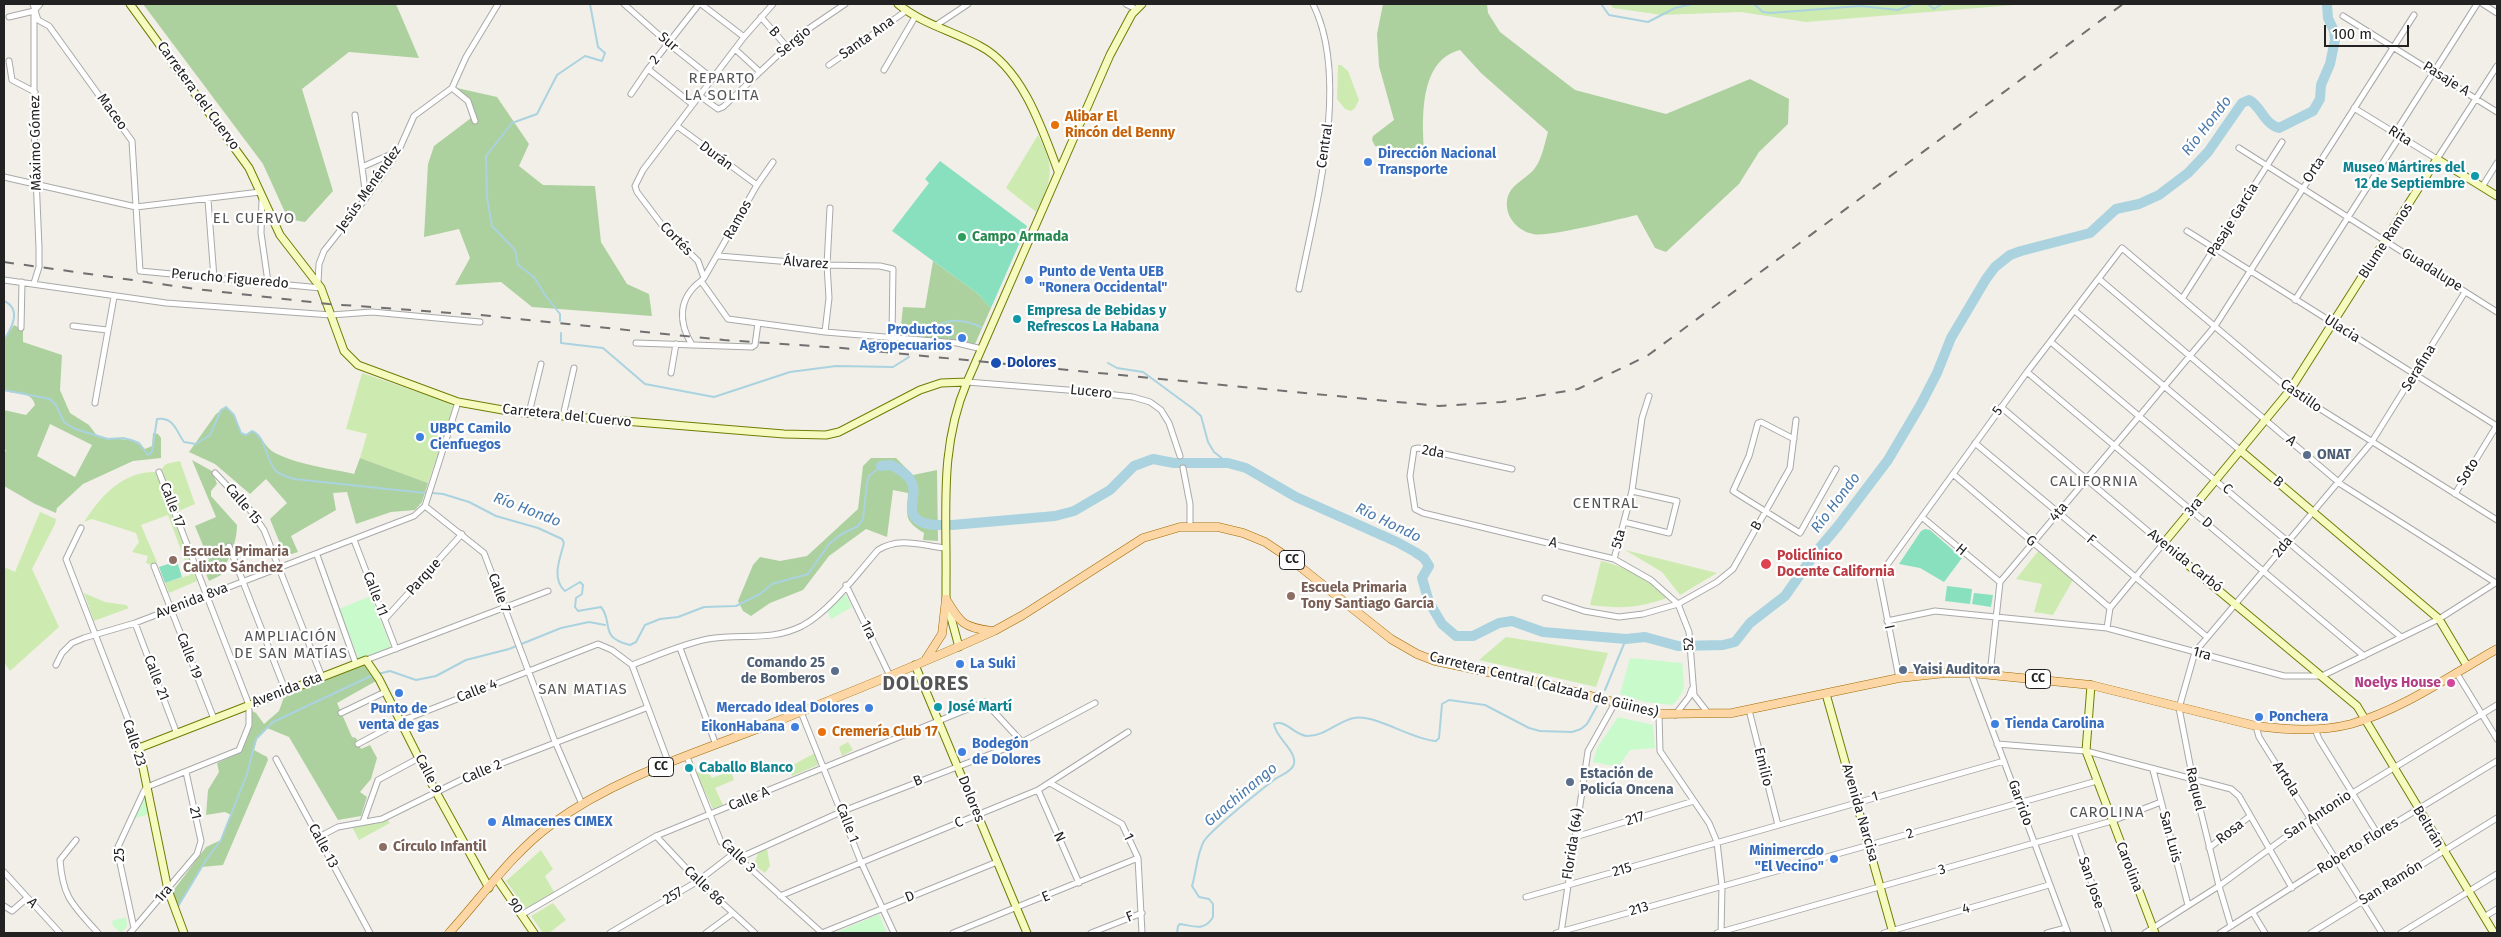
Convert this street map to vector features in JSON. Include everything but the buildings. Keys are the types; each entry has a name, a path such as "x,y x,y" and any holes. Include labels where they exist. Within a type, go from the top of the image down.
{"main road":[{"name":"Carretera Central (Calzada de Güines)","path":"449,933 533,840 582,804 612,788 669,764 890,676 994,631 1023,616 1143,538 1165,530 1190,526 1232,530 1265,542 1289,558 1391,640 1417,654 1435,661 1471,670 1590,695 1659,714 1711,715 1749,710 1898,678 1971,673 2091,685 2256,726 2278,729 2315,729 2364,720 2389,709 2497,649"},
{"path":"946,598 965,626 994,631"},
{"path":"925,661 942,634 946,598"}],"street":[{"path":"34,4 34,11"},
{"path":"9,17 34,11 40,4"},
{"name":"Carretera del Cuervo","path":"130,4 235,146 249,168 280,235 320,286 344,351 358,365 458,402 530,413 739,432 826,435 854,426 920,390 941,383 967,382"},
{"name":"Jesús Menéndez","path":"320,286 319,264 324,251 366,198 398,152 414,116 452,88 466,57 498,4"},
{"name":"Sur","path":"624,4 669,44 713,79"},
{"path":"631,9 635,4"},
{"path":"700,4 744,37"},
{"name":"2","path":"631,94 648,69 700,4"},
{"name":"Cortés","path":"773,4 744,37 692,104 643,170 636,186 665,230 698,261 702,280 728,319 825,332 892,336 957,343 982,349"},
{"name":"Sergio","path":"700,96 718,109 723,107 787,46 845,4"},
{"path":"898,4 915,17 992,53 1023,89 1058,171"},
{"path":"936,26 968,4"},
{"path":"959,647 946,598 946,457 955,414 967,382 1110,54 1139,6 1126,4"},
{"name":"Central","path":"1299,289 1322,168 1330,113 1328,52 1313,4"},
{"path":"2295,300 2348,218 2434,71 2477,4"},
{"path":"2483,4 2497,13"},
{"name":"Máximo Gómez","path":"34,11 39,248 38,267 34,283"},
{"name":"Maceo","path":"34,11 38,20 49,26 132,141 140,271"},
{"name":"Santa Ana","path":"829,65 906,11"},
{"name":"Orta","path":"2215,326 2414,15"},
{"name":"Pasaje A","path":"2343,16 2497,112"},
{"name":"B","path":"761,17 787,46"},
{"path":"884,70 915,17"},
{"path":"735,49 760,72"},
{"path":"8,61 12,80 35,92"},
{"name":"Blume Ramos","path":"2290,390 2497,66"},
{"path":"648,69 692,104"},
{"path":"452,88 468,101 475,121"},
{"name":"Rita","path":"2354,108 2497,196"},
{"path":"355,115 366,198"},
{"name":"Durán","path":"676,126 757,185"},
{"name":"Pasaje García","path":"2182,299 2282,142"},
{"name":"Guadalupe","path":"2239,148 2497,312"},
{"path":"362,167 398,152"},
{"name":"Ramos","path":"692,345 686,336 681,305 691,288 702,280 719,256 757,185 773,162"},
{"path":"2482,187 2497,163"},
{"path":"4,177 136,207 261,194 261,233 268,282"},
{"path":"208,200 214,278"},
{"path":"825,332 828,298 827,265 830,208"},
{"name":"Ulacia","path":"2187,231 2497,426"},
{"name":"5","path":"1879,576 1923,518 2027,372 2122,248"},
{"name":"Castillo","path":"2122,248 2290,390 2371,443 2497,520"},
{"name":"Álvarez","path":"719,256 827,265 880,266 893,270 892,336"},
{"name":"Perucho Figueredo","path":"140,271 320,286"},
{"name":"A","path":"2099,279 2338,482 2497,582"},
{"path":"4,280 166,303 331,315 372,312 480,322"},
{"path":"21,328 22,282"},
{"name":"Serafina","path":"2371,443 2465,292"},
{"path":"95,403 114,297"},
{"name":"B","path":"2075,311 2313,510 2439,619 2467,666"},
{"path":"636,343 752,347 755,345 758,323"},
{"path":"73,326 108,330"},
{"name":"4ta","path":"2000,582 2215,326"},
{"name":"C","path":"2051,342 2401,637"},
{"path":"671,373 676,344"},
{"path":"530,413 541,364"},
{"path":"563,416 574,368"},
{"name":"D","path":"2027,372 2364,656"},
{"name":"Lucero","path":"967,382 1080,391 1133,397 1150,402 1161,410 1169,423 1180,456"},
{"name":"3ra","path":"2110,608 2290,390"},
{"name":"5ta","path":"1614,559 1632,491 1642,418 1649,396"},
{"path":"425,506 458,402"},
{"name":"Avenida Carbó","path":"2002,407 2086,480 2357,706 2364,720"},
{"name":"B","path":"1545,598 1584,612 1619,617 1643,614 1678,604 1717,582 1733,570 1790,468 1796,420"},
{"path":"1794,439 1761,422 1758,423 1749,456 1733,491 1765,513 1797,532 1802,532 1836,469"},
{"name":"Soto","path":"2455,494 2497,426"},
{"name":"F","path":"1975,443 2207,638"},
{"name":"2da","path":"2196,652 2371,443"},
{"name":"2da","path":"1415,509 1410,476 1414,449 1418,448 1512,469"},
{"path":"1183,468 1190,504 1190,526"},
{"name":"Calle 17","path":"159,472 249,705"},
{"name":"Calle 15","path":"215,472 257,518 270,543 322,677"},
{"name":"G","path":"1953,474 2110,608"},
{"path":"1624,522 1669,533 1677,501 1632,491"},
{"name":"Calle 7","path":"425,506 484,553 555,741 582,804"},
{"name":"Avenida 8va","path":"56,665 62,653 72,643 135,623 317,555 414,516 425,506"},
{"name":"A","path":"1415,509 1423,513 1614,559 1651,580 1678,604"},
{"name":"H","path":"1923,518 2000,582"},
{"name":"Calle 23","path":"80,528 66,559 138,748 168,890 184,933"},
{"name":"Parque","path":"385,619 462,534"},
{"name":"Calle 11","path":"354,540 396,649"},
{"path":"669,764 646,708 632,665 706,640 730,637 775,636 790,631 818,615 878,550 888,544 908,542 946,548"},
{"path":"229,546 286,692"},
{"path":"317,555 356,664"},
{"name":"Calle 19","path":"154,566 214,719"},
{"name":"I","path":"1879,576 1898,678"},
{"path":"1990,674 2000,582"},
{"name":"1ra","path":"1887,621 1935,611 2107,628 2284,676 2322,676 2439,619 2497,582"},
{"name":"1ra","path":"846,585 890,676"},
{"name":"Avenida 6ta","path":"138,748 548,591"},
{"name":"52","path":"1678,604 1689,638 1694,695 1711,715"},
{"path":"2107,628 2110,608"},
{"name":"Calle 21","path":"135,623 177,734"},
{"name":"Calle 4","path":"358,744 401,721 598,644 612,650 632,665"},
{"path":"680,648 716,745"},
{"name":"Raquel","path":"2196,652 2179,708 2193,780 2218,886 2231,926"},
{"name":"Calle 9","path":"366,660 379,679 436,792 489,888"},
{"name":"Dolores","path":"915,665 1027,933"},
{"path":"2456,672 2497,739"},
{"name":"Garrido","path":"1971,673 2067,930"},
{"name":"Carolina","path":"2091,685 2086,751 2154,931"},
{"path":"1674,715 1689,697 1692,686"},
{"path":"341,713 385,692"},
{"name":"Avenida Narcisa","path":"1826,694 1892,932"},
{"name":"Calle A","path":"522,915 656,836 985,702 1022,742"},
{"name":"B","path":"739,858 843,811 958,765 1022,742 1095,702"},
{"name":"Florida (64)","path":"1559,933 1588,751 1612,702"},
{"path":"147,787 240,750 250,725 249,705"},
{"name":"San Antonio","path":"2145,933 2154,931 2310,818 2497,705"},
{"name":"Calle 2","path":"319,837 338,827 382,819 469,776 555,741 646,708"},
{"name":"Emilio","path":"1749,710 1778,825"},
{"name":"Calle 1","path":"801,712 843,811 862,862 894,933"},
{"path":"1659,714 1660,751 1709,823 1717,842 1722,886 1720,933"},
{"name":"Beltrán","path":"2364,720 2494,933"},
{"name":"Artola","path":"2256,726 2259,737 2382,933"},
{"path":"2315,729 2319,739 2377,833"},
{"name":"C","path":"780,896 1038,790 1128,732"},
{"path":"1998,744 2086,751 2231,789 2239,796 2292,888"},
{"name":"Calle 3","path":"687,757 721,842 822,933"},
{"path":"363,822 378,780 419,758"},
{"name":"Calle 13","path":"276,759 370,933"},
{"name":"1","path":"1717,842 2004,761"},
{"name":"Roberto Flores","path":"2220,933 2377,833 2497,761"},
{"name":"San Luis","path":"2153,770 2188,905"},
{"name":"21","path":"186,772 202,841 197,854"},
{"name":"2","path":"1722,886 2097,781"},
{"name":"1","path":"1050,783 1122,824 1138,858 1142,933"},
{"name":"25","path":"134,928 117,850 147,787"},
{"name":"N","path":"1038,790 1080,883"},
{"name":"217","path":"1575,837 1694,801"},
{"name":"3","path":"1720,933 2112,821 2161,802"},
{"name":"Rosa","path":"2209,848 2250,816"},
{"name":"San Ramón","path":"2311,933 2497,818"},
{"name":"San Jose","path":"2074,832 2108,933"},
{"name":"Calle 86","path":"656,836 698,881 755,933"},
{"path":"76,840 60,860 62,884 71,903 98,933"},
{"name":"215","path":"1526,897 1717,842"},
{"name":"1ra","path":"130,933 197,854"},
{"name":"257","path":"610,933 698,881 733,854"},
{"name":"E","path":"953,933 1017,909 1138,858"},
{"name":"D","path":"822,933 997,862"},
{"name":"A","path":"4,872 60,933"},
{"path":"2401,933 2497,874"},
{"name":"90","path":"497,879 534,933"},
{"name":"4","path":"1884,933 2049,885"},
{"name":"213","path":"1559,933 1722,886"},
{"path":"4,906 12,911 27,898"},
{"path":"2484,917 2497,909"},
{"name":"F","path":"1091,933 1142,913"},
{"path":"2253,913 2265,933"},
{"path":"706,933 733,914"},
{"path":"2047,933 2067,930"}],"green space":[{"path":"143,4 396,4 419,58 349,52 302,89 333,191 305,222 288,219 263,164"},
{"path":"1383,4 1487,4 1488,13 1500,32 1575,90 1666,114 1750,79 1789,99 1788,124 1759,152 1739,184 1666,252 1655,248 1637,215 1583,228 1533,234 1522,230 1510,218 1507,201 1508,195 1514,186 1531,172 1537,164 1548,132 1481,73 1460,50 1447,56 1437,65 1431,77 1426,91 1424,106 1424,149 1400,152 1375,146 1372,140 1373,136 1394,120 1379,66 1377,34"},
{"path":"1610,4 2027,4 1806,22 1741,12 1662,15 1613,8"},
{"path":"1338,65 1341,65 1348,71 1359,100 1351,111 1345,109 1337,99"},
{"path":"457,88 497,97 529,144 519,166 543,185 595,186 601,242 627,284 649,294 652,316 532,307 501,282 455,285 470,258 459,229 424,237 428,164 434,146 475,115"},
{"path":"1038,135 1048,156 1050,174 1046,191 1036,212 1006,188"},
{"name":"Campo Armada","path":"940,161 1027,226 991,308 977,293 892,231 929,183 925,179"},
{"path":"933,261 977,293 991,308 975,344 900,334 903,307 925,308"},
{"path":"14,325 23,330 23,342 62,355 60,390 70,413 89,425 98,437 128,440 145,449 152,446 153,433 158,434 161,438 161,458 133,461 83,484 57,508 56,513 35,504 4,486 4,454 6,450 4,449 4,410 26,415 35,405 33,400 26,395 4,390 4,340","holes":["50,424 92,445 75,477 37,456"]},
{"path":"362,373 450,403 454,408 428,483 360,458 367,434 346,429"},
{"path":"226,407 234,415 241,433 246,435 252,431 275,453 304,463 354,474 360,458 428,483 422,502 415,510 391,512 356,524 347,492 333,493 336,510 291,536 298,552 285,556 270,519 287,503 266,479 250,494 215,464 189,452 216,414"},
{"path":"871,458 896,458 913,475 937,470 938,541 923,540 924,533 909,521 907,512 908,493 893,490 887,537 866,529 829,556 803,590 770,603 751,616 743,611 738,601 753,565 760,557 780,561 807,556 858,509 863,466"},
{"path":"192,460 212,471 217,484 211,491 211,496 237,525 233,548 227,562 220,564 221,575 209,581 204,569 209,567 207,562 209,560 195,526 216,517"},
{"path":"180,461 195,504 172,514 197,581 169,593 165,583 190,575 168,515 141,525 157,562 154,566 146,563 148,556 132,552 139,542 136,533 92,519 84,522 98,502 115,486 135,475 146,472 159,472 166,464"},
{"path":"40,512 56,519 32,569 59,627 10,671 4,662 4,567 15,572"},
{"path":"1925,529 1930,530 1962,558 1944,582 1920,568 1899,564 1921,531"},
{"path":"1625,550 1717,573 1680,595 1662,572"},
{"path":"2039,550 2073,580 2053,615 2034,612 2042,584 2016,579"},
{"path":"177,561 182,577 165,583 159,567"},
{"path":"1601,561 1637,575 1667,598 1629,607 1590,605"},
{"path":"1947,586 1972,589 1970,604 1945,601"},
{"path":"84,593 105,602 126,605 129,608 94,621"},
{"path":"1974,593 1993,595 1991,607 1972,604"},
{"path":"843,595 846,595 852,607 831,619 827,610"},
{"path":"371,596 391,647 359,660 339,609"},
{"path":"1506,637 1608,653 1596,687 1479,660"},
{"path":"1630,658 1682,663 1684,676 1683,691 1672,705 1645,702 1620,694"},
{"path":"365,663 376,681 337,703 352,737 356,738 361,749 370,745 377,758 371,779 360,792 367,797 361,816 338,820 289,737 267,728 257,739 254,750 267,757 268,760 223,865 202,867 178,907 173,891 206,847 221,840 231,815 225,812 206,815 208,790 219,772 217,763 241,752 252,725 252,711 256,713 264,724 279,711 285,694"},
{"path":"1618,717 1653,725 1655,748 1630,750 1618,767 1593,762 1597,748"},
{"path":"848,742 853,750 842,756 839,747"},
{"path":"815,753 818,765 792,776 789,767"},
{"path":"707,770 712,778 731,771 734,780 715,788 723,805 713,809 696,773"},
{"path":"144,796 149,814 133,819"},
{"path":"388,820 390,823 359,840 352,827"},
{"path":"767,849 770,866 765,873 754,865 758,853"},
{"path":"541,850 553,869 545,876 554,892 526,909 506,881"},
{"path":"553,903 566,920 549,933 543,933 531,916"},
{"path":"879,914 887,933 834,933 873,917"},
{"path":"126,917 127,926 121,933 113,926 112,921"}],"waterway":[{"path":"560,321 560,314 534,277 518,265 515,250 492,226 487,197 486,156 512,123 537,114 557,75 585,56 602,61 605,53 598,47 590,4"},
{"path":"1601,4 1609,15 1648,22 1675,8 1692,4"},
{"path":"1754,4 1763,12 1771,13 1860,6 1898,10 1913,4"},
{"path":"1928,4 1934,9 1942,4"},
{"path":"2021,4 2036,4"},
{"name":"Río Hondo","path":"952,525 1055,516 1074,511 1110,490 1134,466 1153,459 1174,463 1228,463 1246,468 1296,497 1397,542 1424,558 1429,566 1422,578 1429,602 1442,624 1456,636 1473,636 1499,623 1512,621 1543,632 1626,639 1645,637 1678,646 1723,645 1735,642 1750,623 1785,596 1816,552 1888,460 1921,404 1937,373 1951,338 1995,267 2010,255 2021,251 2090,233 2116,209 2139,204 2159,195 2188,173 2208,152 2242,103 2249,100 2257,106 2270,123 2279,128 2313,111 2320,99 2321,85 2330,64 2335,40 2334,31 2328,18 2327,4"},
{"name":"Río Hondo","path":"4,301 13,309 14,314 10,330 4,340"},
{"path":"922,334 937,325 950,321 964,321 981,327"},
{"path":"561,333 561,343 603,348 645,384 714,397 790,372 836,366 893,367 909,357"},
{"path":"914,351 916,346"},
{"path":"1108,363 1117,368 1143,372 1192,408 1201,416 1208,442 1214,452 1228,463"},
{"name":"Río Hondo","path":"4,390 50,399 56,405 64,422 75,429 108,439 123,438 131,440 139,443 148,455 152,452 157,419 167,420 171,423 184,442 196,444 210,435 221,410 226,407 234,415 241,433 246,435 252,431 261,438 272,466 282,475 294,479 425,493"},
{"name":"Río Hondo","path":"881,466 891,465 910,479 913,489 913,515 919,521 941,525"},
{"name":"Río Hondo","path":"432,493 443,494 469,502 496,516 538,528 562,539 564,543 557,574 561,586 565,591 580,582 583,585 582,594 576,598 575,607 578,611 601,607 605,613 610,634 620,642 630,645 636,642 645,625 660,619 678,617 704,607 736,606 760,594 772,584 808,574 829,544 840,535 858,526 863,519 869,476 881,466"},
{"path":"378,674 390,671 416,680 436,676 466,660 509,649 561,628 589,622 605,625"},
{"name":"Guachinango","path":"1605,690 1626,639"},
{"path":"177,908 206,860 221,840 247,774 256,739 273,722 373,675"},
{"name":"Guachinango","path":"1177,933 1180,924 1198,927 1206,925 1213,917 1213,904 1209,899 1199,897 1192,886 1198,857 1204,841 1237,810 1276,778 1293,767 1294,759 1292,754 1278,734 1274,724 1283,724 1308,736 1320,734 1354,718 1363,718 1383,723 1426,740 1436,741 1439,738 1442,704 1449,700 1485,705 1529,728 1540,731 1572,732 1581,729 1587,724 1597,706"}],"railway":[{"path":"4,262 196,289 329,304 480,315 724,340 842,348 1439,406 1502,402 1578,389 1647,356 2123,4"}],"place":[{"name":"Alibar El Rincón del Benny","path":"1055,125"},
{"name":"Dirección Nacional Transporte","path":"1368,162"},
{"name":"Museo Mártires del 12 de Septiembre","path":"2475,176"},
{"name":"Campo Armada","path":"962,237"},
{"name":"Punto de Venta UEB \"Ronera Occidental\"","path":"1029,280"},
{"name":"Empresa de Bebidas y Refrescos La Habana","path":"1017,319"},
{"name":"Productos Agropecuarios","path":"962,338"},
{"name":"Dolores","path":"996,363"},
{"name":"UBPC Camilo Cienfuegos","path":"420,437"},
{"name":"ONAT","path":"2307,455"},
{"name":"Escuela Primaria Calixto Sánchez","path":"173,560"},
{"name":"Policlínico Docente California","path":"1766,564"},
{"name":"Escuela Primaria Tony Santiago García","path":"1291,596"},
{"name":"La Suki","path":"960,664"},
{"name":"Yaisi Auditora","path":"1903,670"},
{"name":"Comando 25 de Bomberos","path":"835,671"},
{"name":"Noelys House","path":"2451,683"},
{"name":"Punto de venta de gas","path":"399,693"},
{"name":"José Martí","path":"938,707"},
{"name":"Mercado Ideal Dolores","path":"869,708"},
{"name":"Ponchera","path":"2259,717"},
{"name":"Tienda Carolina","path":"1995,724"},
{"name":"EikonHabana","path":"795,727"},
{"name":"Cremería Club 17","path":"822,732"},
{"name":"Bodegón de Dolores","path":"962,752"},
{"name":"Caballo Blanco","path":"689,768"},
{"name":"Estación de Policía Oncena","path":"1570,782"},
{"name":"Almacenes CIMEX","path":"492,822"},
{"name":"Círculo Infantil","path":"383,847"},
{"name":"Minimercdo \"El Vecino\"","path":"1834,859"}],"district":[{"name":"REPARTO LA SOLITA","path":"722,88"},
{"name":"EL CUERVO","path":"254,219"},
{"name":"CALIFORNIA","path":"2094,482"},
{"name":"CENTRAL","path":"1606,504"},
{"name":"AMPLIACIÓN DE SAN MATÍAS","path":"291,646"},
{"name":"DOLORES","path":"926,685"},
{"name":"SAN MATIAS","path":"583,690"},
{"name":"CAROLINA","path":"2107,813"}]}
